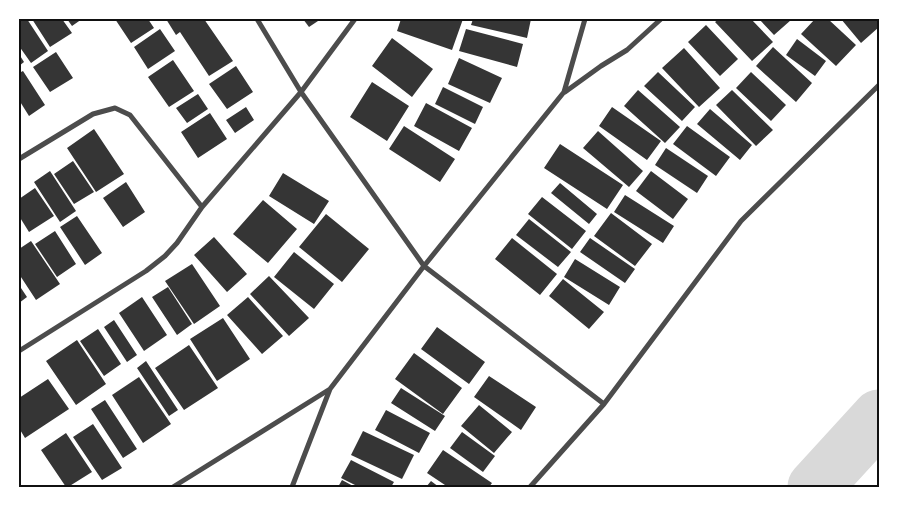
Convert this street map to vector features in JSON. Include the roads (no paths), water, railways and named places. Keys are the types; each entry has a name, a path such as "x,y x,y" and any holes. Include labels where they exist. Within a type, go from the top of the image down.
{"street":[{"path":"256,19 301,92 424,266 604,404"},
{"path":"19,351 165,256 178,242 202,207 301,92 355,19"},
{"path":"564,92 584,19"},
{"path":"292,487 330,389 424,266 564,92 627,50 661,19"},
{"path":"530,487 604,404 741,221 879,85"},
{"path":"19,159 93,114 115,108 130,115 202,207"},
{"path":"173,487 330,389"}],"waterway":[{"path":"815,487 879,417"}]}
